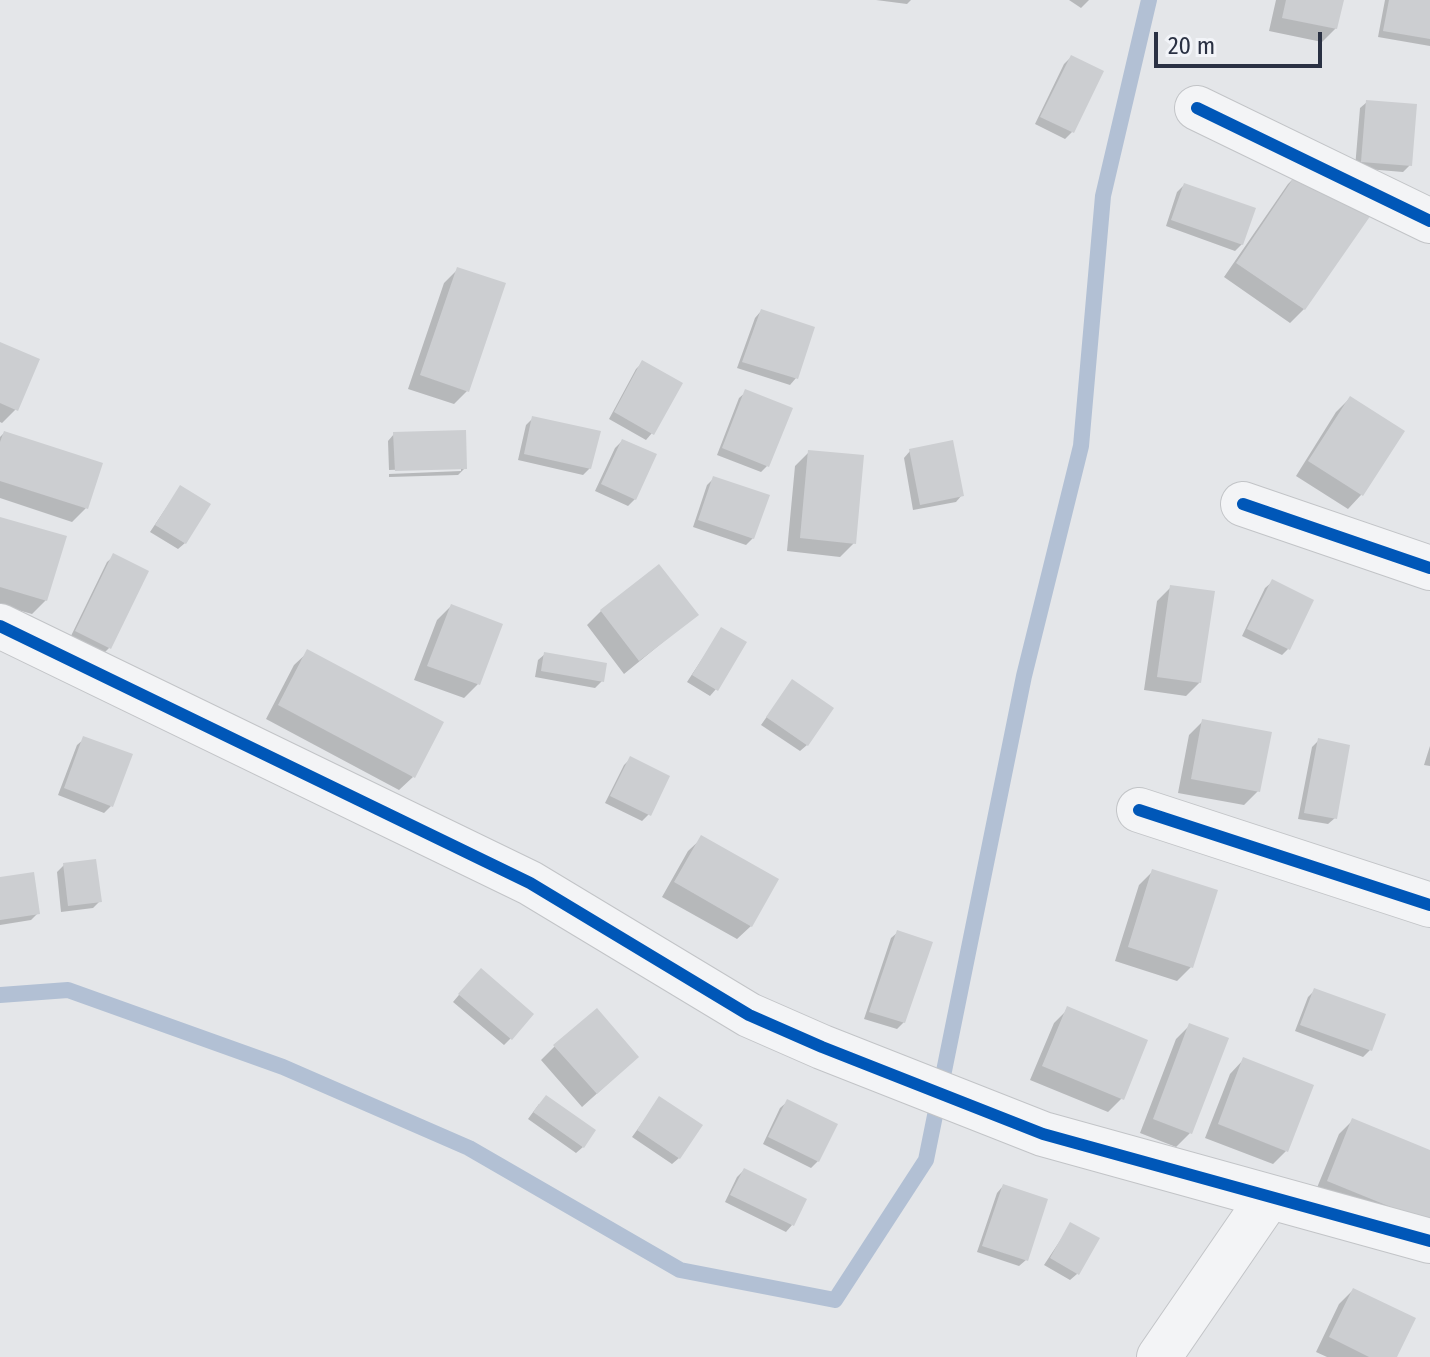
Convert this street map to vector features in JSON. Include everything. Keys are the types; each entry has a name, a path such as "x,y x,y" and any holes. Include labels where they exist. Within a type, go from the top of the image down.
{"street":[{"path":"1197,108 1430,221"},
{"path":"1243,504 1430,568"},
{"path":"0,626 530,883 749,1015 1043,1134 1430,1241"},
{"path":"1139,810 1430,905"},
{"path":"1159,1357 1269,1197"}],"building":[{"path":"1286,0 1344,0 1337,29 1282,18"},
{"path":"1389,0 1430,0 1430,39 1383,31"},
{"path":"1071,55 1104,71 1074,133 1040,117"},
{"path":"1366,100 1417,104 1412,166 1361,162"},
{"path":"1301,167 1371,215 1305,310 1236,263"},
{"path":"1184,183 1256,208 1243,245 1171,220"},
{"path":"457,267 506,283 469,392 420,375"},
{"path":"761,309 815,327 798,379 742,362"},
{"path":"0,342 40,359 18,411 0,403"},
{"path":"642,360 683,383 654,435 614,412"},
{"path":"745,389 793,408 769,467 722,448"},
{"path":"1350,396 1405,431 1363,496 1308,461"},
{"path":"532,416 601,431 591,469 524,454"},
{"path":"466,430 467,469 395,471 393,432"},
{"path":"4,431 103,463 88,509 0,481 0,442"},
{"path":"622,439 657,454 636,500 601,484"},
{"path":"953,440 964,496 920,505 909,449"},
{"path":"808,450 864,455 856,544 800,538"},
{"path":"713,476 770,495 754,539 698,520"},
{"path":"180,485 211,504 186,544 155,525"},
{"path":"0,517 67,536 47,601 0,587"},
{"path":"113,553 149,571 111,649 75,631"},
{"path":"659,564 699,615 639,661 600,610"},
{"path":"1272,579 1314,600 1290,650 1247,629"},
{"path":"1170,585 1215,591 1201,683 1157,677"},
{"path":"451,604 503,624 480,685 427,666"},
{"path":"721,627 747,642 718,691 692,675"},
{"path":"307,649 444,722 415,778 278,705"},
{"path":"544,652 607,663 604,682 541,671"},
{"path":"792,679 834,708 808,746 766,717"},
{"path":"1202,719 1272,732 1260,792 1191,779"},
{"path":"83,736 133,754 113,807 64,788"},
{"path":"1318,738 1350,745 1337,819 1304,813"},
{"path":"630,756 670,776 651,816 610,796"},
{"path":"701,835 779,879 752,927 674,882"},
{"path":"96,859 102,902 68,906 63,863"},
{"path":"1152,869 1218,890 1193,968 1128,947"},
{"path":"34,872 40,914 0,920 0,877"},
{"path":"897,930 933,942 905,1023 869,1012"},
{"path":"481,968 534,1014 512,1040 458,994"},
{"path":"1314,988 1386,1014 1372,1051 1300,1025"},
{"path":"1067,1006 1148,1040 1124,1100 1042,1066"},
{"path":"597,1008 639,1057 597,1094 553,1045"},
{"path":"1189,1023 1229,1038 1192,1134 1153,1119"},
{"path":"1243,1057 1314,1085 1288,1152 1218,1124"},
{"path":"546,1095 596,1130 584,1148 533,1112"},
{"path":"659,1096 703,1125 680,1159 637,1130"},
{"path":"787,1099 838,1124 819,1162 768,1137"},
{"path":"1352,1118 1430,1150 1430,1223 1327,1181"},
{"path":"744,1168 807,1199 794,1226 730,1195"},
{"path":"1003,1184 1048,1199 1028,1261 982,1246"},
{"path":"1070,1222 1100,1238 1079,1275 1050,1258"},
{"path":"1353,1288 1416,1318 1397,1357 1369,1357 1329,1337"}],"waterway":[{"path":"0,995 68,990 283,1067 469,1148 680,1270 835,1300 926,1160 1024,676 1081,446 1103,196 1149,0"}],"cycle path":[{"path":"1197,108 1430,221"},
{"path":"1243,504 1430,568"},
{"path":"0,626 530,883 749,1015 822,1047 1043,1134 1430,1241"},
{"path":"1139,810 1430,905"}]}
